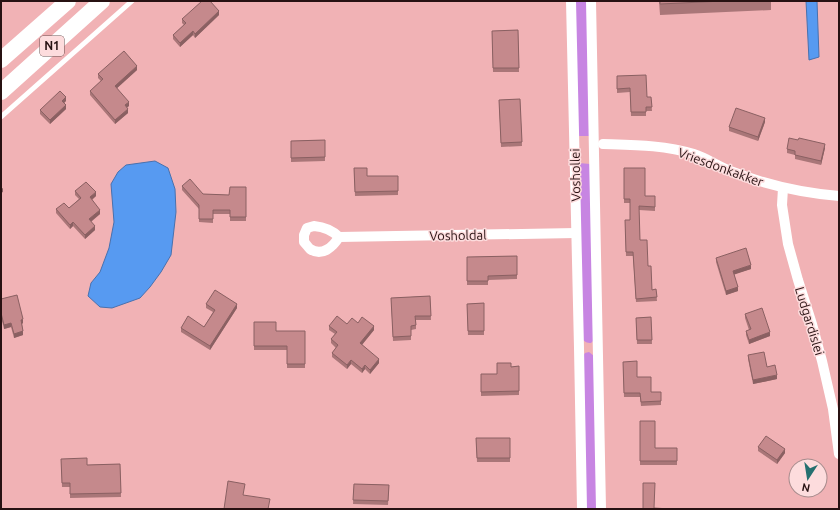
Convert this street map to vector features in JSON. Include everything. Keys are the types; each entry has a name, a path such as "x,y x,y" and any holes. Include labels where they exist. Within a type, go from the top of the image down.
{"main road":[{"name":"N1","path":"1,60 68,1"},
{"name":"N1","path":"1,92 102,1"}],"street":[{"name":"Voshollei","path":"571,1 582,509"},
{"name":"Voshollei","path":"590,1 601,509"},
{"name":"Vriesdonkakker","path":"603,144 652,146 676,150 695,155 754,180 783,188 815,194 839,196"},
{"name":"Ludgardislei","path":"783,188 782,205 788,244 812,324 834,409 839,454"},
{"name":"Vosholdal","path":"339,238 576,234"},
{"path":"579,348 598,348"}],"lane":[{"path":"1,117 132,1"}],"shaded area":[{"path":"575,1 587,1 589,136 578,136"},
{"path":"579,163 590,164 594,340 591,343 586,342 582,338"},
{"path":"589,352 594,356 597,509 586,509 583,356 585,353"}],"water":[{"path":"806,1 817,1 819,57 809,60"},
{"path":"155,161 168,168 175,189 176,212 171,255 161,272 140,298 112,308 100,307 88,296 91,283 100,272 109,248 114,222 111,184 118,172 126,165"}],"building":[{"path":"202,1 210,1 219,11 195,34 193,31 180,43 173,35 186,23 182,19"},
{"path":"660,1 723,1 660,4"},
{"path":"518,30 519,68 493,68 492,31"},
{"path":"124,51 137,66 115,86 129,102 125,105 128,109 115,120 90,91 103,79 98,74"},
{"path":"646,75 647,97 651,97 652,107 646,107 646,112 631,112 630,88 617,89 617,76"},
{"path":"60,91 66,97 62,101 66,105 50,120 40,110"},
{"path":"520,99 522,142 501,143 499,100"},
{"path":"736,108 765,118 758,137 729,127"},
{"path":"789,138 798,140 799,138 825,144 821,161 795,155 795,151 787,149"},
{"path":"325,140 325,157 291,158 291,141"},
{"path":"354,168 367,168 367,176 398,176 398,191 355,192"},
{"path":"624,168 645,168 645,196 655,196 655,207 639,206 640,240 647,240 648,266 651,266 652,290 656,289 657,297 636,299 633,252 626,252 625,220 630,220 630,199 624,199"},
{"path":"190,179 203,194 229,195 230,187 246,187 246,217 230,217 230,210 213,210 213,219 199,219 199,205 182,186"},
{"path":"86,182 96,192 90,197 100,210 89,219 95,226 85,235 73,222 70,225 56,209 64,203 69,208 81,198 75,191"},
{"path":"746,248 751,265 733,271 738,287 726,291 716,258"},
{"path":"517,256 517,275 488,276 488,281 467,281 467,257"},
{"path":"215,290 237,304 210,346 181,328 188,316 204,327 215,310 206,304"},
{"path":"17,295 23,319 21,320 23,331 14,334 11,323 4,325 1,313 1,299"},
{"path":"430,296 431,316 415,316 416,325 411,326 411,336 393,337 391,298"},
{"path":"484,303 484,331 468,331 467,304"},
{"path":"762,308 770,332 749,340 746,331 751,329 745,314"},
{"path":"337,316 347,324 352,318 358,323 362,317 374,326 360,343 379,359 370,370 365,365 362,369 351,360 347,365 332,353 338,345 331,339 337,332 329,326"},
{"path":"651,317 652,340 637,340 636,318"},
{"path":"254,322 276,322 276,331 305,331 305,364 287,364 287,346 254,346"},
{"path":"764,352 767,367 775,365 777,375 753,380 748,355"},
{"path":"637,361 637,377 651,377 651,392 661,392 661,401 641,402 640,393 624,393 623,362"},
{"path":"497,363 511,363 511,367 519,366 519,391 481,392 481,374 497,374"},
{"path":"640,421 655,421 655,448 677,448 677,461 640,461"},
{"path":"766,436 785,449 777,460 758,447"},
{"path":"476,438 510,438 510,458 477,458"},
{"path":"87,458 87,465 120,464 121,493 70,494 70,483 62,483 61,459"},
{"path":"228,481 245,484 243,495 270,499 268,509 224,509"},
{"path":"643,483 655,483 654,508 670,509 643,509"},
{"path":"354,484 389,485 388,501 353,500"}]}
